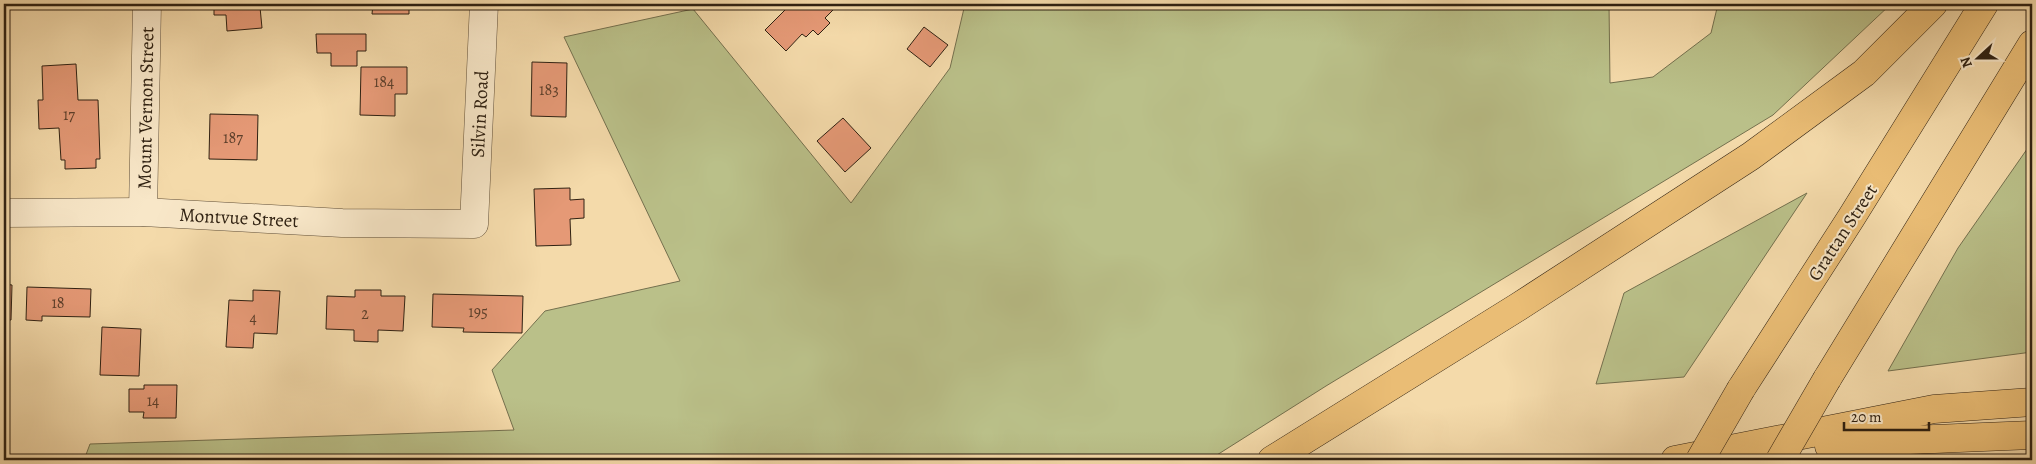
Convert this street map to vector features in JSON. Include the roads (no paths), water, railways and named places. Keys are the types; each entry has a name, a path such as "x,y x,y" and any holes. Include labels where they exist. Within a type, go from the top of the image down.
{"main road":[{"path":"1272,460 1518,307 1752,156 1864,73 1933,4"},
{"name":"Grattan Street","path":"1700,460 1741,389 1851,218 1984,4"},
{"path":"1780,460 1827,379 2032,44"},
{"path":"1675,460 1934,409 2032,402"},
{"path":"1712,460 1861,442 2032,436"}],"street":[{"name":"Mount Vernon Street","path":"143,212 147,4"},
{"name":"Silvin Road","path":"474,224 484,4"},
{"name":"Montvue Street","path":"4,213 143,212 342,223 474,224"}]}
